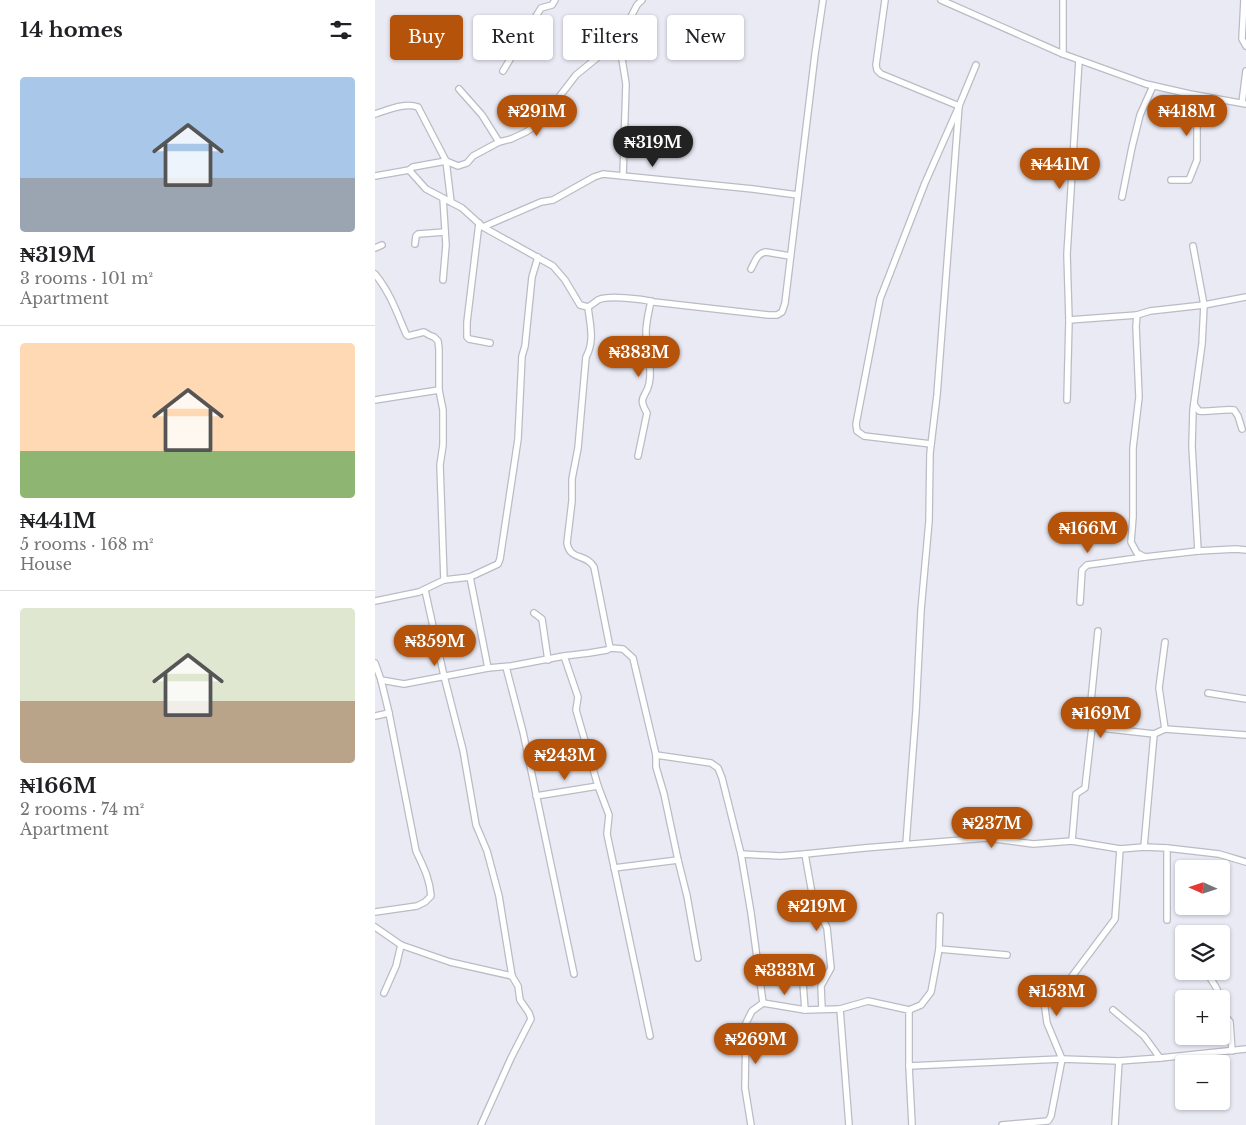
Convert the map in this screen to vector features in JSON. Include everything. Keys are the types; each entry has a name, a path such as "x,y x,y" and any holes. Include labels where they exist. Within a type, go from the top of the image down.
{"street":[{"path":"503,71 541,8 552,4 555,0"},
{"path":"632,15 642,0"},
{"path":"589,307 600,299 613,298 643,299 777,315 782,312 785,304 823,0"},
{"path":"885,0 875,65 877,70 881,74 959,106"},
{"path":"941,0 1063,54 1153,86 1244,104 1246,71"},
{"path":"1063,0 1063,54"},
{"path":"1244,0 1243,39 1246,46"},
{"path":"375,176 409,170 413,167 446,160 458,166 467,163 473,156 499,142 526,132 546,114 576,75 594,60"},
{"path":"622,60 626,84 623,176"},
{"path":"1067,400 1069,320 1067,254 1079,60"},
{"path":"931,444 864,436 857,431 857,424 880,299 925,183 976,65"},
{"path":"1122,197 1140,115 1153,86"},
{"path":"459,89 482,115 499,142"},
{"path":"1171,180 1189,180 1197,160 1197,122 1204,97"},
{"path":"375,114 400,106 415,105 418,107 446,160 451,202"},
{"path":"906,844 921,610 929,521 929,453 937,395 959,106"},
{"path":"409,170 426,189 461,208 481,225 553,266 565,280 580,304 589,307"},
{"path":"481,225 541,202 553,200 603,174 753,188 798,195"},
{"path":"443,198 446,245 443,280"},
{"path":"481,225 467,322 467,337 490,343"},
{"path":"415,244 418,234 445,232"},
{"path":"375,248 382,245"},
{"path":"1193,246 1204,305 1202,344 1194,404 1192,446 1198,551"},
{"path":"751,269 761,252 790,256"},
{"path":"375,601 419,592 444,580 470,577 498,564 518,439 522,356 525,346 531,277 538,257"},
{"path":"375,274 387,291 406,334 408,336 424,332 438,341 439,390 443,410 443,445 440,465 444,580"},
{"path":"1069,320 1137,315 1150,311 1204,305 1246,297"},
{"path":"638,456 647,412 642,397 649,384 650,369 646,332 651,301"},
{"path":"589,307 591,348 586,357 578,448 572,479 572,501 567,543 568,549 573,554 591,562 594,567 610,648"},
{"path":"1137,315 1139,397 1133,448 1131,542 1137,553 1145,557"},
{"path":"375,400 439,390"},
{"path":"1194,404 1199,411 1234,410 1242,429"},
{"path":"1081,602 1082,570 1087,565 1198,551 1246,550"},
{"path":"470,577 488,668"},
{"path":"425,590 463,750 476,825 487,851 499,896 512,976 518,986 520,1000 529,1012 531,1019 481,1125"},
{"path":"535,613 542,619 547,660"},
{"path":"1072,841 1076,794 1085,788 1092,727 1091,701 1098,631"},
{"path":"1165,642 1159,688 1165,729"},
{"path":"381,680 404,684 488,668 506,667 564,656 598,652 610,648 623,649 633,658 656,755 656,767 687,896 698,958"},
{"path":"564,656 578,697 576,710 598,786 609,815 607,834 650,1036"},
{"path":"375,663 389,713 416,851 428,878 431,896 417,906 375,912"},
{"path":"506,667 523,732 574,974"},
{"path":"1208,693 1246,698"},
{"path":"375,716 389,713"},
{"path":"1092,727 1154,734 1165,729 1246,735"},
{"path":"1144,847 1154,734"},
{"path":"656,755 711,763 718,768 741,854 753,923 763,1003"},
{"path":"536,796 598,786"},
{"path":"741,854 780,856 987,838 1033,844 1072,841 1120,848 1167,848 1219,854 1246,862"},
{"path":"1061,991 1115,919 1120,848"},
{"path":"1167,848 1167,920"},
{"path":"805,854 813,899 827,928 831,968 821,986 822,1009"},
{"path":"614,868 678,860"},
{"path":"751,1125 745,1088 746,1022 753,1011 763,1003 805,1010 840,1009 868,1002 909,1010 921,1005 931,992 939,949 941,916"},
{"path":"375,927 401,945 450,962 512,976"},
{"path":"384,993 396,966 401,945"},
{"path":"939,949 1007,955"},
{"path":"803,983 805,1010"},
{"path":"1002,1125 1048,1121 1051,1116 1062,1059 1047,1023 1044,1001 1034,995 1030,987"},
{"path":"840,1009 849,1125"},
{"path":"909,1010 912,1125"},
{"path":"1113,1010 1144,1036 1159,1058"},
{"path":"1230,1022 1232,1051"},
{"path":"909,1066 1062,1059 1119,1060 1159,1058 1246,1049"},
{"path":"1115,1125 1119,1060"}]}
